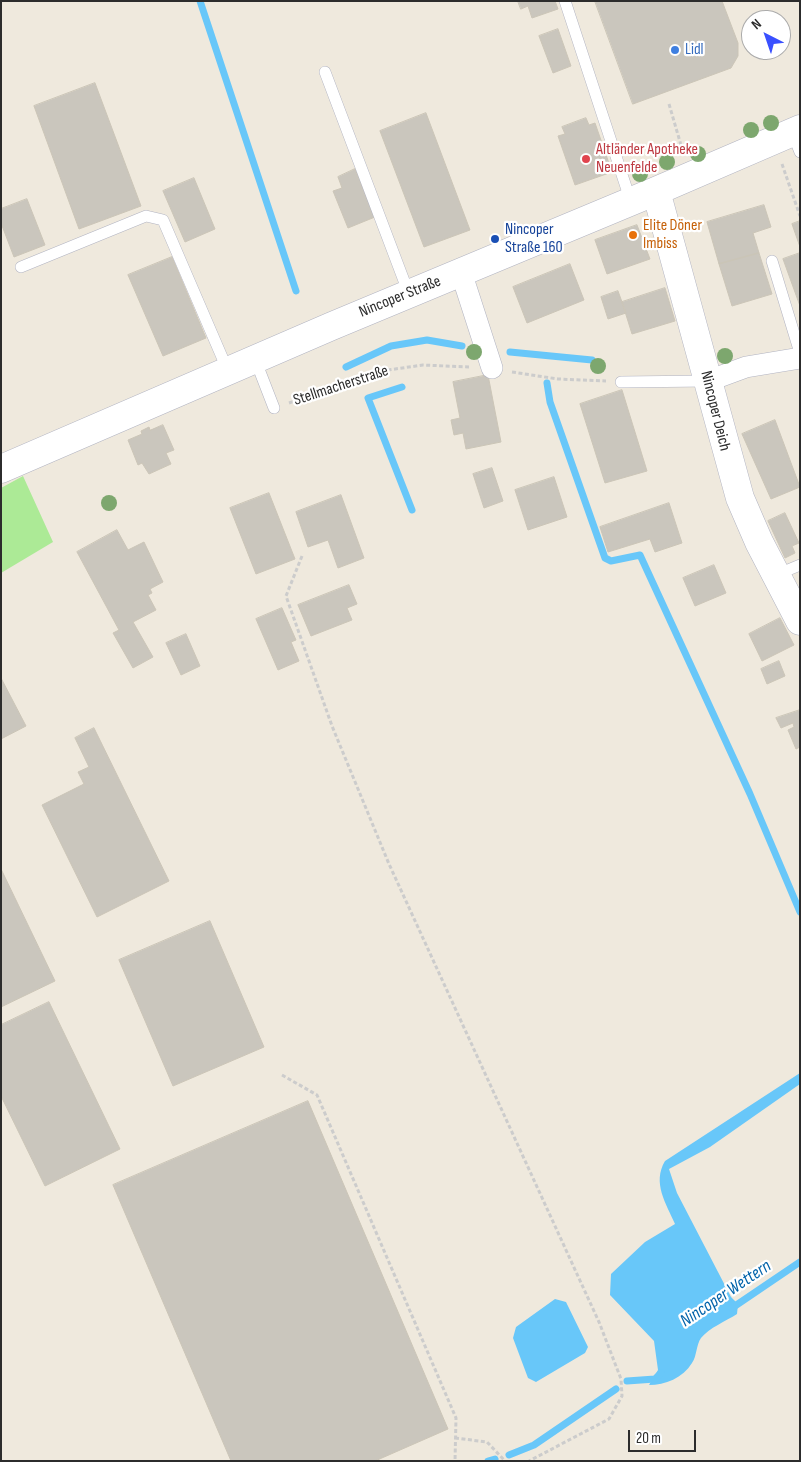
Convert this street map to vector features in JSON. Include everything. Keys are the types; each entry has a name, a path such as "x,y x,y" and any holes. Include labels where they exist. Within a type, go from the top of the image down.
{"main road":[{"name":"Nincoper Straße","path":"1,469 461,272 690,177 791,138"},
{"name":"Nincoper Deich","path":"656,191 740,498 788,570 800,621"}],"street":[{"path":"461,272 492,368"},
{"path":"708,381 746,367 800,358"}],"lane":[{"path":"565,1 631,202"},
{"path":"325,72 409,294"},
{"path":"21,267 146,216 163,220 228,371"},
{"path":"772,261 800,353"},
{"name":"Stellmacherstraße","path":"255,359 274,408"},
{"path":"621,382 708,381"}],"path":[{"path":"669,104 690,177"},
{"path":"791,138 800,216"},
{"name":"Stellmacherstraße","path":"274,408 381,371 423,365 492,368 558,379 621,382"},
{"path":"302,556 286,596 332,726 389,864 599,1322 621,1378 622,1396 609,1419 529,1461"},
{"path":"282,1074 317,1095 456,1418 455,1461"},
{"path":"456,1438 487,1442 506,1461"}],"green space":[{"path":"23,476 53,542 1,573 1,488"}],"water":[{"path":"800,1073 800,1084 710,1147 669,1169 677,1193 731,1297 738,1304 737,1314 704,1334 698,1344 694,1360 684,1373 673,1380 649,1385 658,1370 654,1341 610,1295 611,1274 645,1242 675,1224 664,1201 660,1185 661,1169 665,1161"},
{"path":"555,1299 566,1302 588,1347 585,1353 536,1382 528,1378 513,1338 516,1327"}],"building":[{"path":"518,1 555,1 558,9 532,18 528,6 521,9"},
{"name":"Lidl","path":"595,1 722,1 738,43 738,56 731,68 633,104"},
{"path":"558,29 571,66 553,73 539,36"},
{"path":"95,83 141,206 79,229 34,106"},
{"path":"426,113 470,230 424,247 380,131"},
{"path":"586,118 589,125 595,123 612,172 575,185 558,136 565,134 562,127"},
{"path":"355,169 375,217 348,228 333,191 342,188 338,177"},
{"path":"194,178 215,229 185,242 163,191"},
{"path":"27,199 45,245 14,257 1,223 1,209"},
{"path":"764,205 771,227 753,233 759,253 719,264 707,222"},
{"path":"800,221 800,247 792,224"},
{"path":"637,225 650,259 607,274 595,240"},
{"path":"759,253 772,294 732,306 719,264"},
{"path":"800,253 800,306 783,259"},
{"path":"172,257 206,338 163,356 128,275"},
{"path":"570,264 584,300 527,323 513,287"},
{"path":"665,288 675,321 632,334 622,302"},
{"path":"618,291 626,313 608,319 601,297"},
{"path":"488,375 501,442 466,449 463,433 454,435 451,420 460,418 453,382"},
{"path":"622,390 647,471 605,483 580,404"},
{"path":"775,420 800,487 771,499 742,434"},
{"path":"163,425 174,450 166,453 171,464 149,474 142,463 138,465 128,440 142,434 141,431 149,427 150,430"},
{"path":"492,468 503,501 484,508 473,474"},
{"path":"554,477 567,517 528,530 515,490"},
{"path":"269,493 295,559 256,574 230,508"},
{"path":"341,495 364,558 338,568 328,540 308,547 296,512"},
{"path":"669,503 682,543 655,552 650,539 608,552 600,527"},
{"path":"785,513 799,543 792,546 795,553 785,558 768,521"},
{"path":"117,530 128,550 144,542 163,582 150,589 152,593 148,595 156,610 133,622 153,657 133,668 113,633 119,630 77,552"},
{"path":"714,565 726,593 695,606 683,578"},
{"path":"349,585 357,604 347,608 352,620 311,636 298,605"},
{"path":"282,608 296,640 291,642 299,661 278,670 256,619"},
{"path":"780,618 794,645 762,661 749,634"},
{"path":"186,634 200,666 181,675 166,643"},
{"path":"779,661 785,676 767,684 761,669"},
{"path":"1,678 26,726 1,739"},
{"path":"800,710 800,747 796,749 788,730 794,727 793,723 781,728 776,718"},
{"path":"94,728 169,881 97,917 42,805 84,784 78,772 89,767 75,738"},
{"path":"1,869 55,981 1,1007"},
{"path":"210,921 264,1047 173,1086 119,960"},
{"path":"49,1002 120,1149 45,1186 1,1096 1,1025"},
{"path":"308,1101 448,1429 375,1461 231,1461 113,1185"}],"waterway":[{"path":"200,1 296,291"},
{"path":"346,367 391,346 427,340 462,346"},
{"path":"510,352 592,360"},
{"path":"547,383 550,402 605,558 611,561 640,555 750,794 800,912"},
{"path":"402,387 368,398 412,510"},
{"name":"Nincoper Wettern","path":"732,1308 800,1262"},
{"name":"Nincoper Wettern","path":"627,1381 655,1379 661,1373"},
{"name":"Nincoper Wettern","path":"509,1455 534,1445 616,1389"},
{"name":"Nincoper Wettern","path":"488,1461 495,1459"}],"place":[{"name":"Lidl","path":"675,50"},
{"name":"Altländer Apotheke Neuenfelde","path":"586,159"},
{"name":"Elite Döner Imbiss","path":"633,235"},
{"name":"Nincoper Straße 160","path":"495,239"}]}
